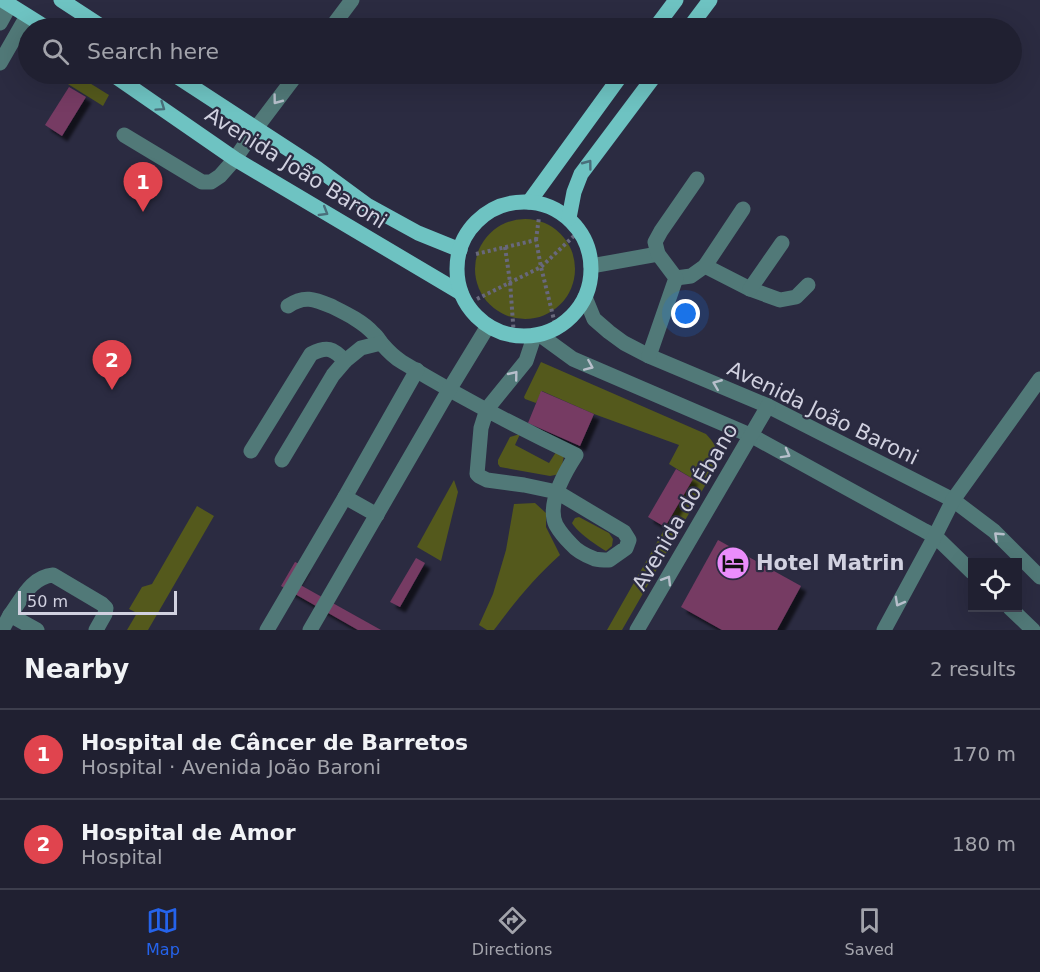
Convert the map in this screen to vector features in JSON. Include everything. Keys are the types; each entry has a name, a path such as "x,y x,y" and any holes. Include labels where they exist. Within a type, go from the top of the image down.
{"main road":[{"path":"662,18 676,0"},
{"path":"696,18 710,0"},
{"path":"6,2 30,18"},
{"path":"67,2 90,18"},
{"name":"Avenida João Baroni","path":"126,84 235,159 464,299 474,314 488,326"},
{"name":"Avenida João Baroni","path":"189,84 314,166 367,205 459,254"},
{"path":"535,203 615,84"},
{"path":"569,218 574,192 581,174 648,84"},
{"path":"464,299 457,276 459,254 463,242 474,225 490,211 508,204 535,203 555,209 569,218 580,231 591,261 591,279 578,309 556,328 537,336 514,336 488,326"}],"street":[{"path":"338,18 352,0"},
{"path":"0,23 6,2"},
{"path":"0,63 18,32"},
{"path":"124,135 202,182 211,182 220,176 235,159 289,84"},
{"path":"676,278 658,254 655,242 697,179"},
{"path":"676,278 691,276 705,266 743,208"},
{"path":"750,289 782,243"},
{"path":"591,266 658,254"},
{"path":"705,266 750,289 780,300 796,297 808,285"},
{"path":"649,356 676,278"},
{"name":"Avenida João Baroni","path":"585,297 594,319 624,343 649,356 768,406 952,500 994,531 1040,577"},
{"path":"288,306 303,298 314,300 354,318 374,333 391,354 449,390 487,409 523,430 576,454 557,492 553,510 555,523 574,547 595,559 609,560 626,548 629,540 624,532 557,492 487,480 477,474 481,428 487,409 526,361 537,336 573,359 752,436 935,537 968,568"},
{"path":"310,630 488,326"},
{"path":"282,460 333,375 361,348 381,343"},
{"path":"251,451 311,354 326,349 339,354 345,361"},
{"path":"267,630 417,370"},
{"path":"884,630 935,537 952,500 1040,379"},
{"name":"Avenida do Ébano","path":"638,630 768,406"},
{"path":"345,497 377,515"},
{"path":"2,630 35,581 44,576 53,575 106,608 96,630"},
{"path":"1014,612 1034,630"},
{"path":"10,615 37,630"}],"path":[{"path":"535,203 541,267 556,328"},
{"path":"464,299 510,282 541,267 580,231"},
{"path":"459,254 537,240"},
{"path":"505,247 514,336"}],"green space":[{"path":"68,84 91,84 109,95 103,106"},
{"path":"525,219 544,223 560,234 571,250 575,269 571,288 560,304 544,315 525,319 506,315 490,304 479,288 475,269 479,250 490,234 506,223"},
{"path":"541,362 706,434 717,450 714,470 622,630 607,630 693,479 669,464 679,445 594,414 542,391 536,403 525,399"},
{"path":"520,434 515,445 549,463 556,452 564,456 560,474 550,476 500,467 498,460 510,437"},
{"path":"454,480 458,492 441,561 417,547"},
{"path":"535,503 546,513 546,527 560,555 525,591 494,630 487,630 479,625 493,594 506,550 514,504"},
{"path":"197,506 214,516 148,630 127,630 137,613 129,609 142,587 152,584"},
{"path":"579,517 609,533 613,539 612,546 606,551 575,527 572,523 575,518"}],"building":[{"path":"69,87 86,97 62,136 45,125"},
{"path":"541,391 594,414 580,446 528,423"},
{"path":"676,469 693,479 665,527 648,517"},
{"name":"Hotel Matrin","path":"718,540 801,586 777,630 722,630 681,607"},
{"path":"416,558 425,563 400,607 390,602"},
{"path":"295,562 304,566 295,582 381,630 358,630 281,586"}],"place":[{"name":"Hospital de Câncer de Barretos","path":"143,212"},
{"name":"Hospital de Amor","path":"112,390"},
{"name":"Hotel Matrin","path":"733,563"}]}
